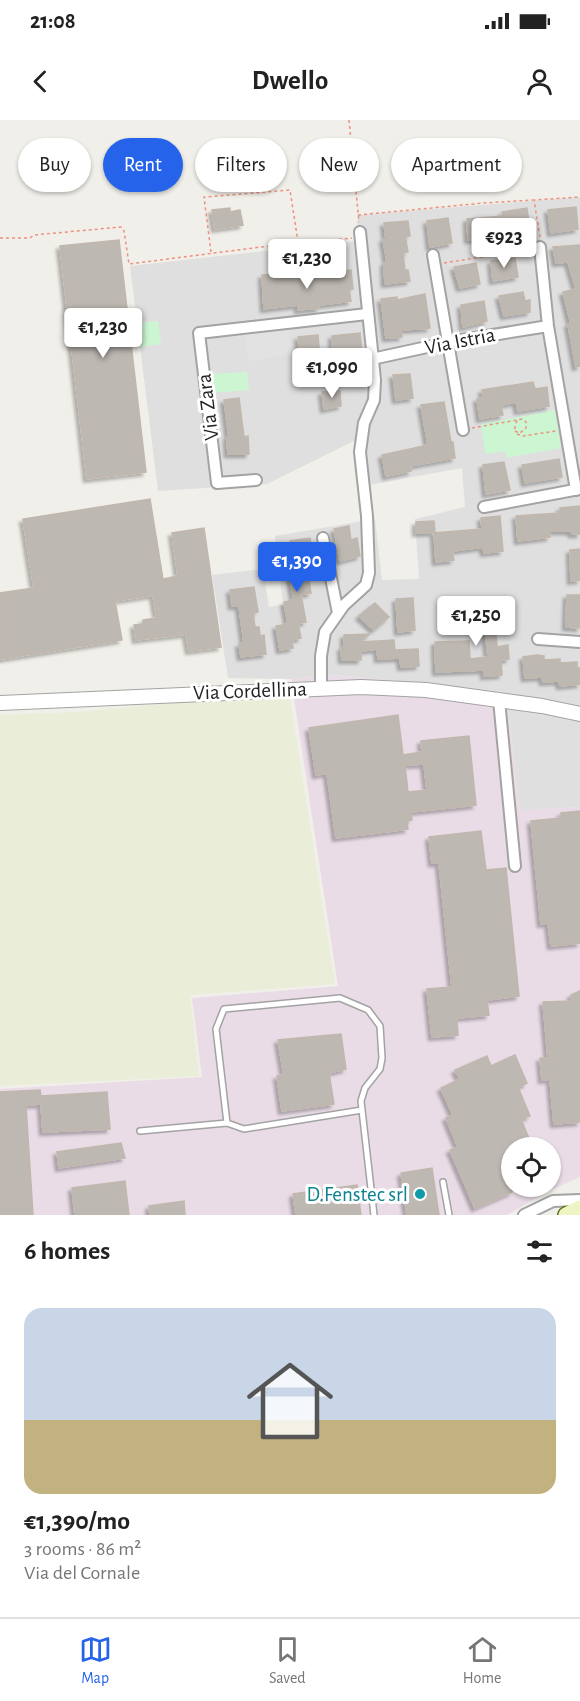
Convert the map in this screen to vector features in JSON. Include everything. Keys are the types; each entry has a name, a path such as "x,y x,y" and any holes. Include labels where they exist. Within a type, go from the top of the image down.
{"main road":[{"path":"566,1215 580,1208"}],"street":[{"path":"321,688 322,643 325,632 344,605 366,585 369,573 367,516 360,452 364,423 374,400 360,235"},
{"path":"484,507 578,490 548,326 540,247"},
{"path":"433,260 463,429"},
{"name":"Via Zara","path":"256,480 217,483 199,333 367,314"},
{"name":"Via Istria","path":"372,359 447,343 548,326"},
{"path":"323,538 338,613"},
{"path":"538,639 580,642"},
{"name":"Via Cordellina","path":"0,703 361,687 426,690 542,706 580,714"},
{"path":"500,700 515,866"},
{"path":"524,1215 553,1201 580,1200"}],"lane":[{"path":"227,1123 216,1029 224,1009 340,998 368,1010 380,1026 382,1058 380,1069 365,1089 361,1101 374,1215"},
{"path":"140,1131 227,1123 244,1129 362,1110"},
{"path":"443,1182 449,1215"}],"path":[{"path":"0,238 30,238 34,235 121,226 124,231 129,264 360,235 349,120"},
{"path":"211,253 204,197 290,190 298,243"},
{"path":"358,215 580,197"},
{"path":"433,260 540,247 534,200"},
{"path":"482,426 522,419 526,425 523,432 516,434"},
{"path":"516,434 514,427 517,420"},
{"path":"516,434 523,436 566,429"}],"shaded area":[{"path":"580,197 580,807 520,811 506,692 335,675 291,679 228,678 212,575 263,569 269,607 283,605 275,536 375,519 382,580 419,579 415,519 465,507 462,468 369,485 364,436 267,484 158,491 130,266 356,241 358,215"},
{"path":"287,327 291,354 249,361 245,333"},
{"path":"335,675 506,692 520,810 580,807 580,1177 561,1185 561,1137 501,1137 501,1197 539,1197 507,1215 0,1215 0,1089 202,1077 192,998 338,986 291,679"}],"green space":[{"path":"158,321 161,344 140,347 137,323"},
{"path":"247,372 249,390 213,393 212,374"},
{"path":"555,410 561,448 507,458 505,451 485,454 481,424"},
{"path":"289,692 335,984 190,995 199,1076 0,1086 0,715 77,712"}],"building":[{"path":"576,207 578,229 551,233 548,210"},
{"path":"230,208 230,212 240,210 243,225 215,229 212,210"},
{"path":"527,208 530,229 493,234 493,238 468,240 467,219 503,216 502,212"},
{"path":"448,218 452,243 430,247 427,221"},
{"path":"408,221 410,236 405,236 408,252 403,253 405,270 408,270 410,281 385,284 384,263 387,262 383,239 386,239 384,223"},
{"path":"119,240 146,472 87,479 60,246"},
{"path":"580,245 580,366 576,367 568,324 571,324 563,292 576,289 568,262 556,263 553,247"},
{"path":"515,258 518,277 493,281 491,261"},
{"path":"476,263 480,284 460,288 454,267"},
{"path":"351,270 353,289 349,290 351,301 298,310 298,305 264,309 262,275 282,274 282,277"},
{"path":"523,292 525,301 530,300 530,312 504,316 499,296"},
{"path":"425,294 430,328 401,330 402,337 386,338 381,299 397,297 397,300"},
{"path":"484,301 487,321 463,327 461,305"},
{"path":"360,333 362,351 359,351 360,363 339,364 338,352 333,352 332,336"},
{"path":"318,335 321,369 302,371 298,337"},
{"path":"410,374 413,398 396,400 393,375"},
{"path":"533,382 535,389 547,387 549,406 518,411 516,402 501,405 503,415 480,419 477,399 483,397 482,390"},
{"path":"340,391 341,406 324,409 322,392"},
{"path":"239,398 244,437 248,436 249,454 228,454 227,437 229,437 224,400"},
{"path":"444,402 455,458 410,466 411,471 386,476 382,455 428,445 421,405"},
{"path":"559,459 562,477 525,483 522,465"},
{"path":"504,462 510,490 486,494 483,465"},
{"path":"150,499 163,579 178,576 172,533 204,528 221,647 189,651 186,634 136,640 134,625 143,624 143,620 157,618 153,595 115,601 122,640 0,659 0,593 34,588 23,519"},
{"path":"580,506 580,534 572,534 571,531 549,531 550,537 518,541 516,516 560,513 560,508"},
{"path":"500,516 503,551 484,553 483,547 452,551 454,560 436,562 434,533 482,529 481,518"},
{"path":"434,521 435,532 416,533 416,522"},
{"path":"349,526 351,540 357,538 360,556 340,561 334,529"},
{"path":"310,538 314,564 307,565 311,593 301,594 306,622 298,623 301,638 292,640 293,648 280,650 276,626 288,624 284,602 294,600 289,573 294,572 290,541"},
{"path":"580,549 580,580 571,581 570,550"},
{"path":"254,587 258,612 253,613 255,627 259,627 260,636 264,635 266,654 241,657 239,644 244,643 239,606 232,606 230,590"},
{"path":"567,595 580,595 580,628 566,627"},
{"path":"413,598 415,630 398,632 396,599"},
{"path":"490,598 501,598 503,623 499,623 500,630 496,631 497,647 508,645 509,659 501,660 502,675 484,676 484,670 436,672 435,642 469,641 470,659 488,657 482,601 490,601"},
{"path":"375,603 389,617 374,630 359,616"},
{"path":"370,634 360,642 394,640 395,650 418,649 419,666 401,667 400,658 378,659 377,649 361,651 361,660 342,660 341,648 344,647 344,635"},
{"path":"544,656 544,660 560,659 560,663 577,662 577,668 580,668 580,684 560,686 559,681 543,682 542,677 525,678 523,657"},
{"path":"398,715 403,755 422,752 421,741 469,736 476,805 411,812 412,820 407,821 408,829 336,838 327,773 316,775 309,728","holes":["424,764 427,790 408,792 405,765"]},
{"path":"580,811 580,943 551,946 548,923 541,924 531,821 561,818 561,813"},
{"path":"481,831 486,870 506,868 519,996 487,1000 489,1015 457,1018 458,1035 432,1037 427,989 452,987 439,863 432,863 429,837"},
{"path":"580,991 580,1122 554,1124 550,1079 542,1080 540,1058 548,1058 543,1002 571,1001 571,995"},
{"path":"341,1034 346,1069 329,1073 334,1104 282,1111 277,1076 284,1075 278,1040"},
{"path":"515,1055 527,1083 518,1087 530,1116 521,1119 528,1137 501,1137 501,1197 475,1208 450,1150 458,1147 446,1118 453,1115 441,1088 460,1079 455,1070 487,1056 491,1066"},
{"path":"40,1090 41,1096 107,1092 110,1129 43,1132 41,1104 26,1105 33,1215 0,1215 0,1092"},
{"path":"121,1143 125,1158 59,1168 57,1152"},
{"name":"D.Fenstec srl","path":"432,1168 439,1215 407,1215 401,1173"},
{"path":"125,1181 129,1215 75,1215 72,1188"},
{"path":"357,1185 361,1215 296,1215 293,1194"},
{"path":"184,1201 185,1215 150,1215 149,1206"}],"place":[{"name":"D.Fenstec srl","path":"420,1194"}]}
